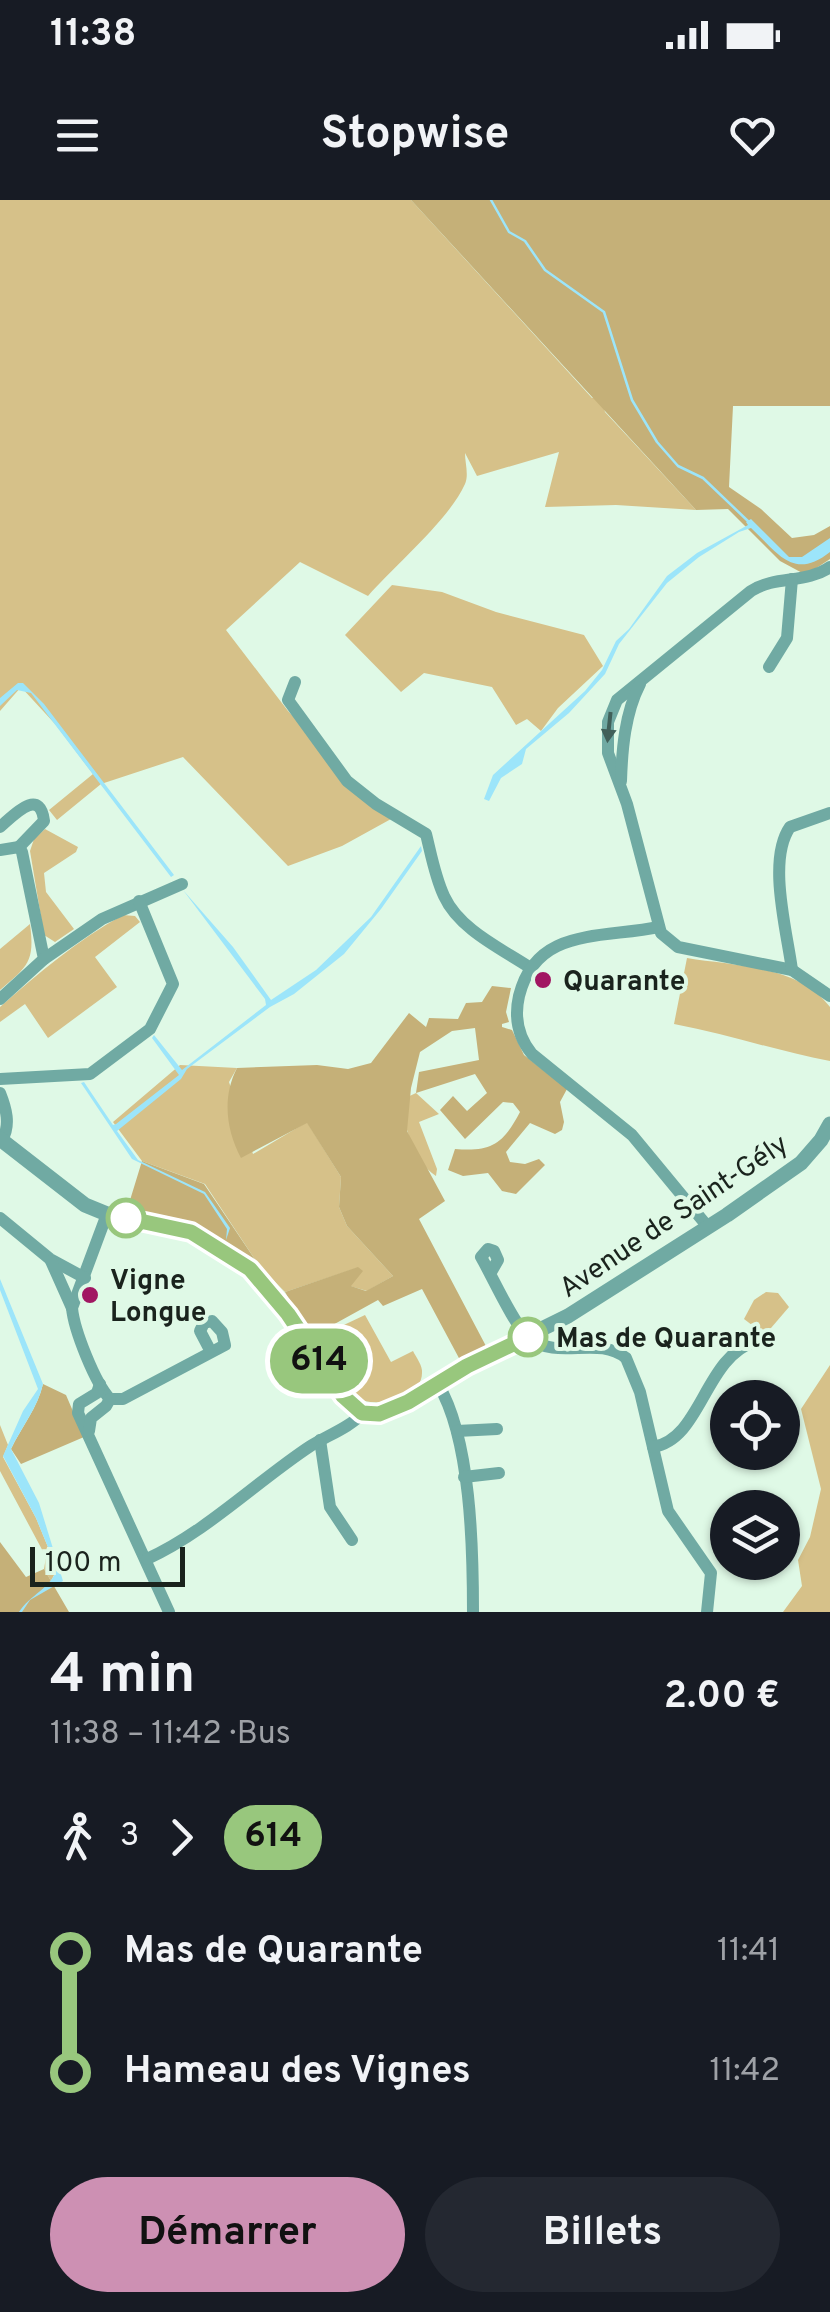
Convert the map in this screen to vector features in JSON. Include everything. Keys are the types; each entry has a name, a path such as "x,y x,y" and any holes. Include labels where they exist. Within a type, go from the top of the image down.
{"street":[{"path":"830,566 807,578 766,582 644,677 634,697 625,737 622,789 659,927 671,944 792,970 830,996"},
{"path":"769,667 787,638 792,579"},
{"path":"295,682 288,700 347,781 426,834 442,893 454,910 469,927 529,967"},
{"path":"0,826 27,805 40,808 44,821 18,848 0,848"},
{"path":"792,970 780,846 790,826 830,813"},
{"path":"18,848 44,960"},
{"path":"0,999 44,960 102,919 182,884"},
{"path":"0,1079 90,1074 150,1029 173,984 139,902"},
{"path":"659,927 559,944 539,955 529,967 516,1023 523,1044 541,1063 632,1135 708,1227"},
{"path":"0,1099 7,1128 1,1139 78,1201 106,1214 191,1232 250,1269 288,1314 343,1396 362,1413 178,1543 147,1560"},
{"name":"Avenue de Saint-Gély","path":"362,1413 384,1412 568,1316 801,1163 830,1124"},
{"path":"72,1308 106,1214"},
{"path":"0,1218 50,1259 84,1278"},
{"path":"50,1259 100,1384 110,1399"},
{"path":"490,1274 528,1337 557,1350 598,1348 621,1354 629,1364 640,1392 668,1511 710,1573 707,1612"},
{"path":"652,1447 676,1438 723,1365 735,1352 756,1341"},
{"path":"110,1399 123,1398 210,1352"},
{"path":"100,1384 97,1393 79,1404 169,1612"},
{"path":"438,1384 448,1400 457,1431 472,1561 473,1612"},
{"path":"84,1416 106,1406 110,1399"},
{"path":"457,1431 497,1429"},
{"path":"320,1440 330,1506 352,1540"},
{"path":"464,1477 500,1474"}],"shaded area":[{"path":"0,200 411,200 592,398 601,396 605,412 696,510 616,505 545,507 559,452 477,476 465,453 466,480 457,498 368,596 300,562 226,630 288,711 391,819 342,846 288,866 183,757 101,784 57,820 49,810 93,774 21,687 0,711"},
{"path":"411,200 830,200 830,406 733,406 729,487 761,509 792,538 814,535 830,526 830,559 806,575 780,561 728,509 696,510"},
{"path":"392,585 442,592 496,612 584,635 603,666 558,708 541,731 527,719 516,725 492,687 424,673 401,692 345,635"},
{"path":"45,829 78,847 44,873 46,892 74,929 55,942 44,935 30,851 34,839"},
{"path":"123,915 135,916 140,922 95,957 117,987 48,1038 25,1004 0,1022 0,1007 74,946"},
{"path":"30,924 27,962 0,990 0,949"},
{"path":"687,958 784,975 817,993 830,1007 830,1061 674,1024"},
{"path":"492,986 511,988 506,1012 509,1022 502,1027 512,1030 524,1055 567,1089 560,1102 562,1130 555,1134 530,1123 506,1152 510,1162 525,1164 539,1159 545,1165 516,1194 502,1191 488,1173 463,1176 448,1170 455,1149 495,1144 520,1112 513,1103 503,1102 465,1139 440,1110 453,1096 467,1111 487,1093 475,1074 416,1093 419,1072 479,1060 475,1028 452,1031 420,1052 411,1088 407,1131 445,1201 419,1219 487,1348 460,1360 422,1289 383,1306 378,1300 311,1337 285,1292 358,1267 363,1271 351,1286 366,1291 393,1276 347,1226 339,1207 341,1177 307,1123 241,1158 228,1113 229,1090 237,1068 317,1065 348,1069 371,1063 409,1013 426,1027 429,1018 458,1019 466,1003 482,1002"},
{"path":"180,1065 237,1068 229,1082 253,1154 307,1122 341,1177 339,1207 347,1226 393,1276 367,1291 350,1286 357,1268 285,1292 260,1267 205,1184 142,1161 113,1122"},
{"path":"416,1093 439,1114 419,1122 437,1169 436,1176 416,1152 399,1101"},
{"path":"142,1161 204,1184 260,1267 190,1225 127,1210"},
{"path":"766,1292 778,1293 789,1307 765,1335 744,1319 754,1300"},
{"path":"365,1315 391,1362 413,1351 419,1362 420,1382 406,1395 385,1402 356,1398 337,1379 314,1339"},
{"path":"830,1365 830,1612 783,1612 802,1586 800,1556 810,1537 821,1489 801,1409"},
{"path":"43,1384 66,1395 84,1437 21,1464 11,1449"},
{"path":"0,1425 8,1445 3,1457 36,1518 57,1569 51,1581 44,1569 46,1557 0,1471"},
{"path":"0,1542 26,1577 44,1569 69,1612 0,1612"}],"water":[{"path":"751,519 789,557 802,557 830,538 830,552 806,564 796,564 778,554 751,528 699,557 667,583 619,644 605,674 569,713 526,749 522,764 501,778 489,801 484,799 493,775 585,691 602,670 616,641 667,576 697,553 748,525 746,522"},
{"path":"23,683 44,704 174,875 171,877 31,693 17,690 0,706 0,698"},
{"path":"421,846 422,851 381,909 344,954 187,1069 181,1079 117,1131 138,1160 205,1192 230,1228 226,1240 227,1229 204,1194 132,1159 81,1083 116,1124 179,1075 152,1038 154,1035 182,1070 266,1005 183,890 233,947 271,1000 316,970 371,917"},
{"path":"0,1279 43,1384 11,1449 39,1503 63,1581 30,1600 57,1569 36,1518 3,1456 23,1411 38,1389 0,1290"}],"waterway":[{"path":"491,200 509,232 525,241 545,270 604,312 632,400 657,442 678,466 703,478 750,523"}],"bus line":[{"name":"614","path":"126,1218 191,1232 250,1269 288,1314 343,1396 362,1413 379,1414 408,1402 467,1366 528,1337"}],"place":[{"name":"Quarante","path":"543,980"},
{"name":"Vigne Longue","path":"90,1295"},
{"name":"Mas de Quarante","path":"528,1337"}]}
